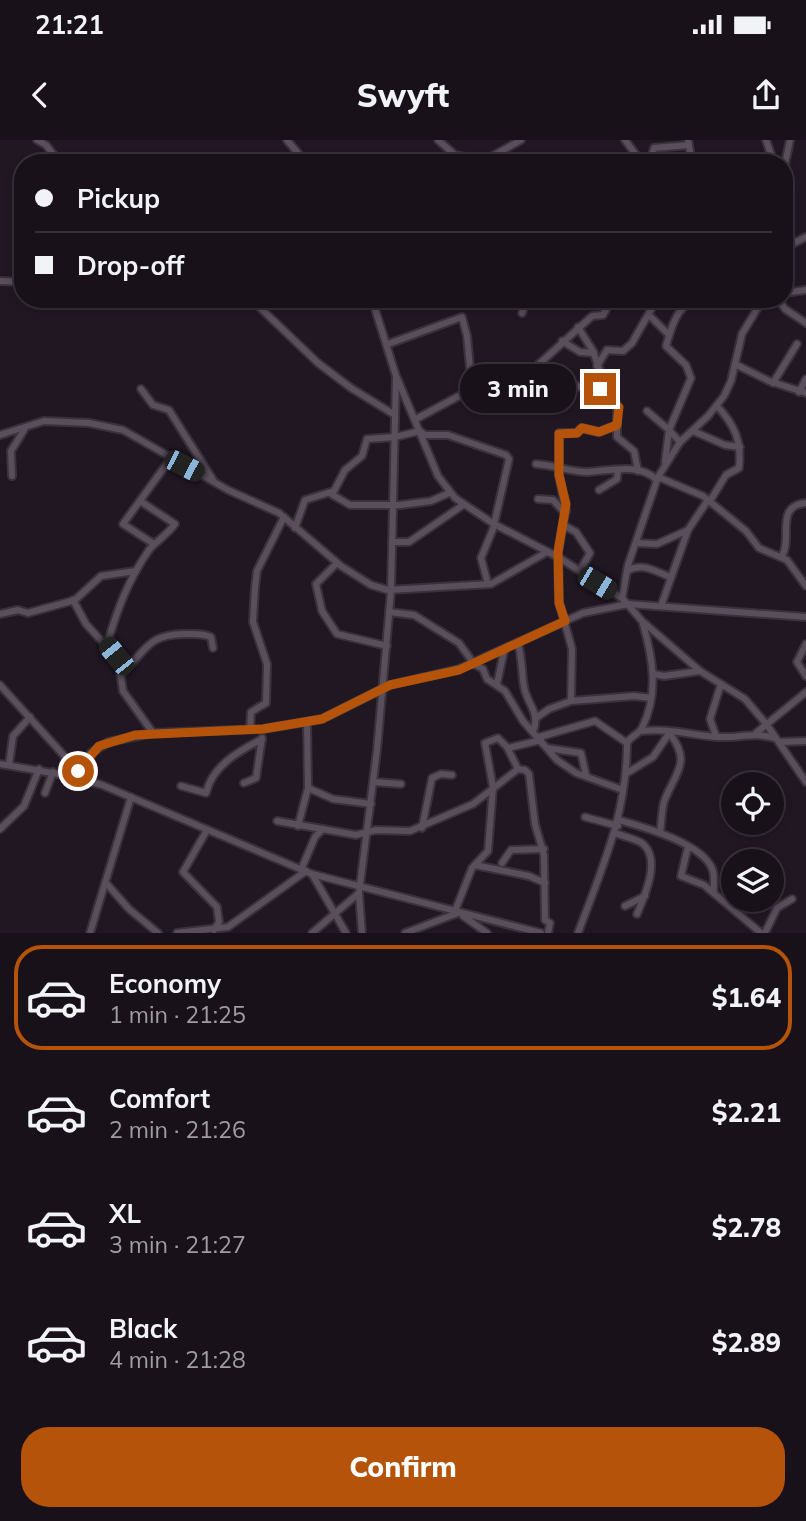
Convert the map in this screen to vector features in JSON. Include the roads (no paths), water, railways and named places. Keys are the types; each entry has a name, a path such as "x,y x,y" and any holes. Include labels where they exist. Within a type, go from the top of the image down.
{"street":[{"path":"37,140 46,142"},
{"path":"288,140 299,154"},
{"path":"438,140 454,154"},
{"path":"495,154 520,140"},
{"path":"652,154 654,148 689,142"},
{"path":"261,308 318,363 351,388 395,415"},
{"path":"375,308 396,376 438,476 449,493 463,505 558,557 625,601 642,621 700,671 745,699 767,725 806,782"},
{"path":"522,313 524,308"},
{"path":"416,419 472,389 502,388 538,365 592,316 603,315 608,308"},
{"path":"597,367 607,350 623,351 629,346 652,308"},
{"path":"665,464 669,430 691,378 686,365 666,348 669,335 682,308"},
{"path":"625,601 627,571 657,478 680,442 717,406 731,381 738,344 757,308"},
{"path":"784,308 806,323"},
{"path":"649,315 669,335"},
{"path":"388,344 462,317 467,336 472,389"},
{"path":"578,327 594,353 602,377 601,396"},
{"path":"562,341 580,352 594,353"},
{"path":"773,383 797,344"},
{"path":"735,364 773,383 802,393 806,379"},
{"path":"538,365 547,373 617,404 617,437 634,451 638,471"},
{"path":"362,933 360,890 374,782 391,591 396,376"},
{"path":"141,389 152,405 169,410 214,482"},
{"path":"661,606 688,530 726,475 739,468 740,447 733,425 717,406"},
{"path":"647,411 680,442"},
{"path":"0,435 44,421 108,425 139,438 214,482 284,517 337,563 371,585 391,591 488,584 547,552"},
{"path":"570,701 572,649 559,603 558,557 565,526 560,432 577,433 582,428 599,432 617,425"},
{"path":"12,476 11,451 24,429"},
{"path":"331,494 352,462 362,455 367,439 395,437 420,431 425,435 449,435 508,457 510,466 481,561 488,584"},
{"path":"693,432 725,445 740,447"},
{"path":"154,544 123,524 171,458"},
{"path":"536,464 560,465 585,472 638,471 675,482 709,501 746,531 759,548 782,556 797,570 806,586"},
{"path":"599,490 617,479 618,470"},
{"path":"295,527 305,500 331,494 350,505 393,505 430,501 449,493"},
{"path":"538,499 553,499 565,513"},
{"path":"107,645 125,588 154,544 165,537 175,522 140,501"},
{"path":"782,556 785,551 788,513 797,504 806,503"},
{"path":"392,542 409,542 463,505"},
{"path":"250,729 251,712 266,703 267,664 253,622 257,571 284,517"},
{"path":"565,526 576,532 590,553 580,571"},
{"path":"637,542 657,544 688,530"},
{"path":"337,563 316,584 324,615 341,636 387,646"},
{"path":"627,571 634,566 642,567 670,577"},
{"path":"0,614 18,610 28,613 73,600 92,588 101,576 136,571"},
{"path":"73,600 86,624 118,659 125,694 153,733"},
{"path":"77,774 99,746 153,733 263,729 307,723 338,713 397,683 434,677 474,664 565,621 625,601 806,617"},
{"path":"389,612 414,615 441,635 461,645 474,664 483,669 489,680 505,691 526,724 534,729 547,748 571,771 622,790"},
{"path":"578,933 618,826 627,773 627,743 641,731 652,698 654,674 642,621"},
{"path":"122,673 152,639 163,634 207,635 213,648"},
{"path":"518,644 524,670 524,690 536,718 534,729"},
{"path":"806,644 797,662 806,676"},
{"path":"497,684 504,651"},
{"path":"654,674 664,676 700,671"},
{"path":"716,736 710,719 721,684"},
{"path":"0,685 77,774"},
{"path":"754,734 806,692"},
{"path":"536,718 549,709 570,701 634,696 652,698"},
{"path":"9,765 13,736 30,717"},
{"path":"508,748 595,721 627,743"},
{"path":"298,826 308,789 307,723"},
{"path":"244,783 256,778 263,729"},
{"path":"641,731 716,736 754,734 777,740 806,741"},
{"path":"627,773 653,757 670,731"},
{"path":"660,832 665,798 682,763 677,743 670,731"},
{"path":"407,933 458,912 474,865 488,851 493,788 485,743 498,738 508,748 518,769 528,772 536,824 544,849 545,920 550,923 548,933"},
{"path":"181,786 206,793 214,773 236,754 262,739"},
{"path":"547,748 581,753 586,775"},
{"path":"0,764 77,774 306,872 360,890 541,933"},
{"path":"0,828 24,806 39,769"},
{"path":"277,821 355,835 368,831 402,832 422,828 472,804 518,769"},
{"path":"45,793 53,772"},
{"path":"422,828 432,778 441,774 452,775"},
{"path":"374,782 401,784"},
{"path":"308,789 333,799 371,804"},
{"path":"90,933 131,797"},
{"path":"585,817 618,826 660,832 699,852 713,869 714,893"},
{"path":"618,826 644,845 652,859 645,895 637,914"},
{"path":"177,933 214,930 232,925 306,872 315,837 323,829"},
{"path":"207,830 183,872 217,907 219,922 214,930"},
{"path":"688,847 681,875 714,893 731,911 763,933 777,908 792,899"},
{"path":"502,863 511,850 544,849"},
{"path":"474,865 529,876 545,883"},
{"path":"306,872 346,933"},
{"path":"106,883 129,909 158,933"},
{"path":"312,933 360,890"},
{"path":"625,906 645,895"},
{"path":"458,912 487,933"}]}
